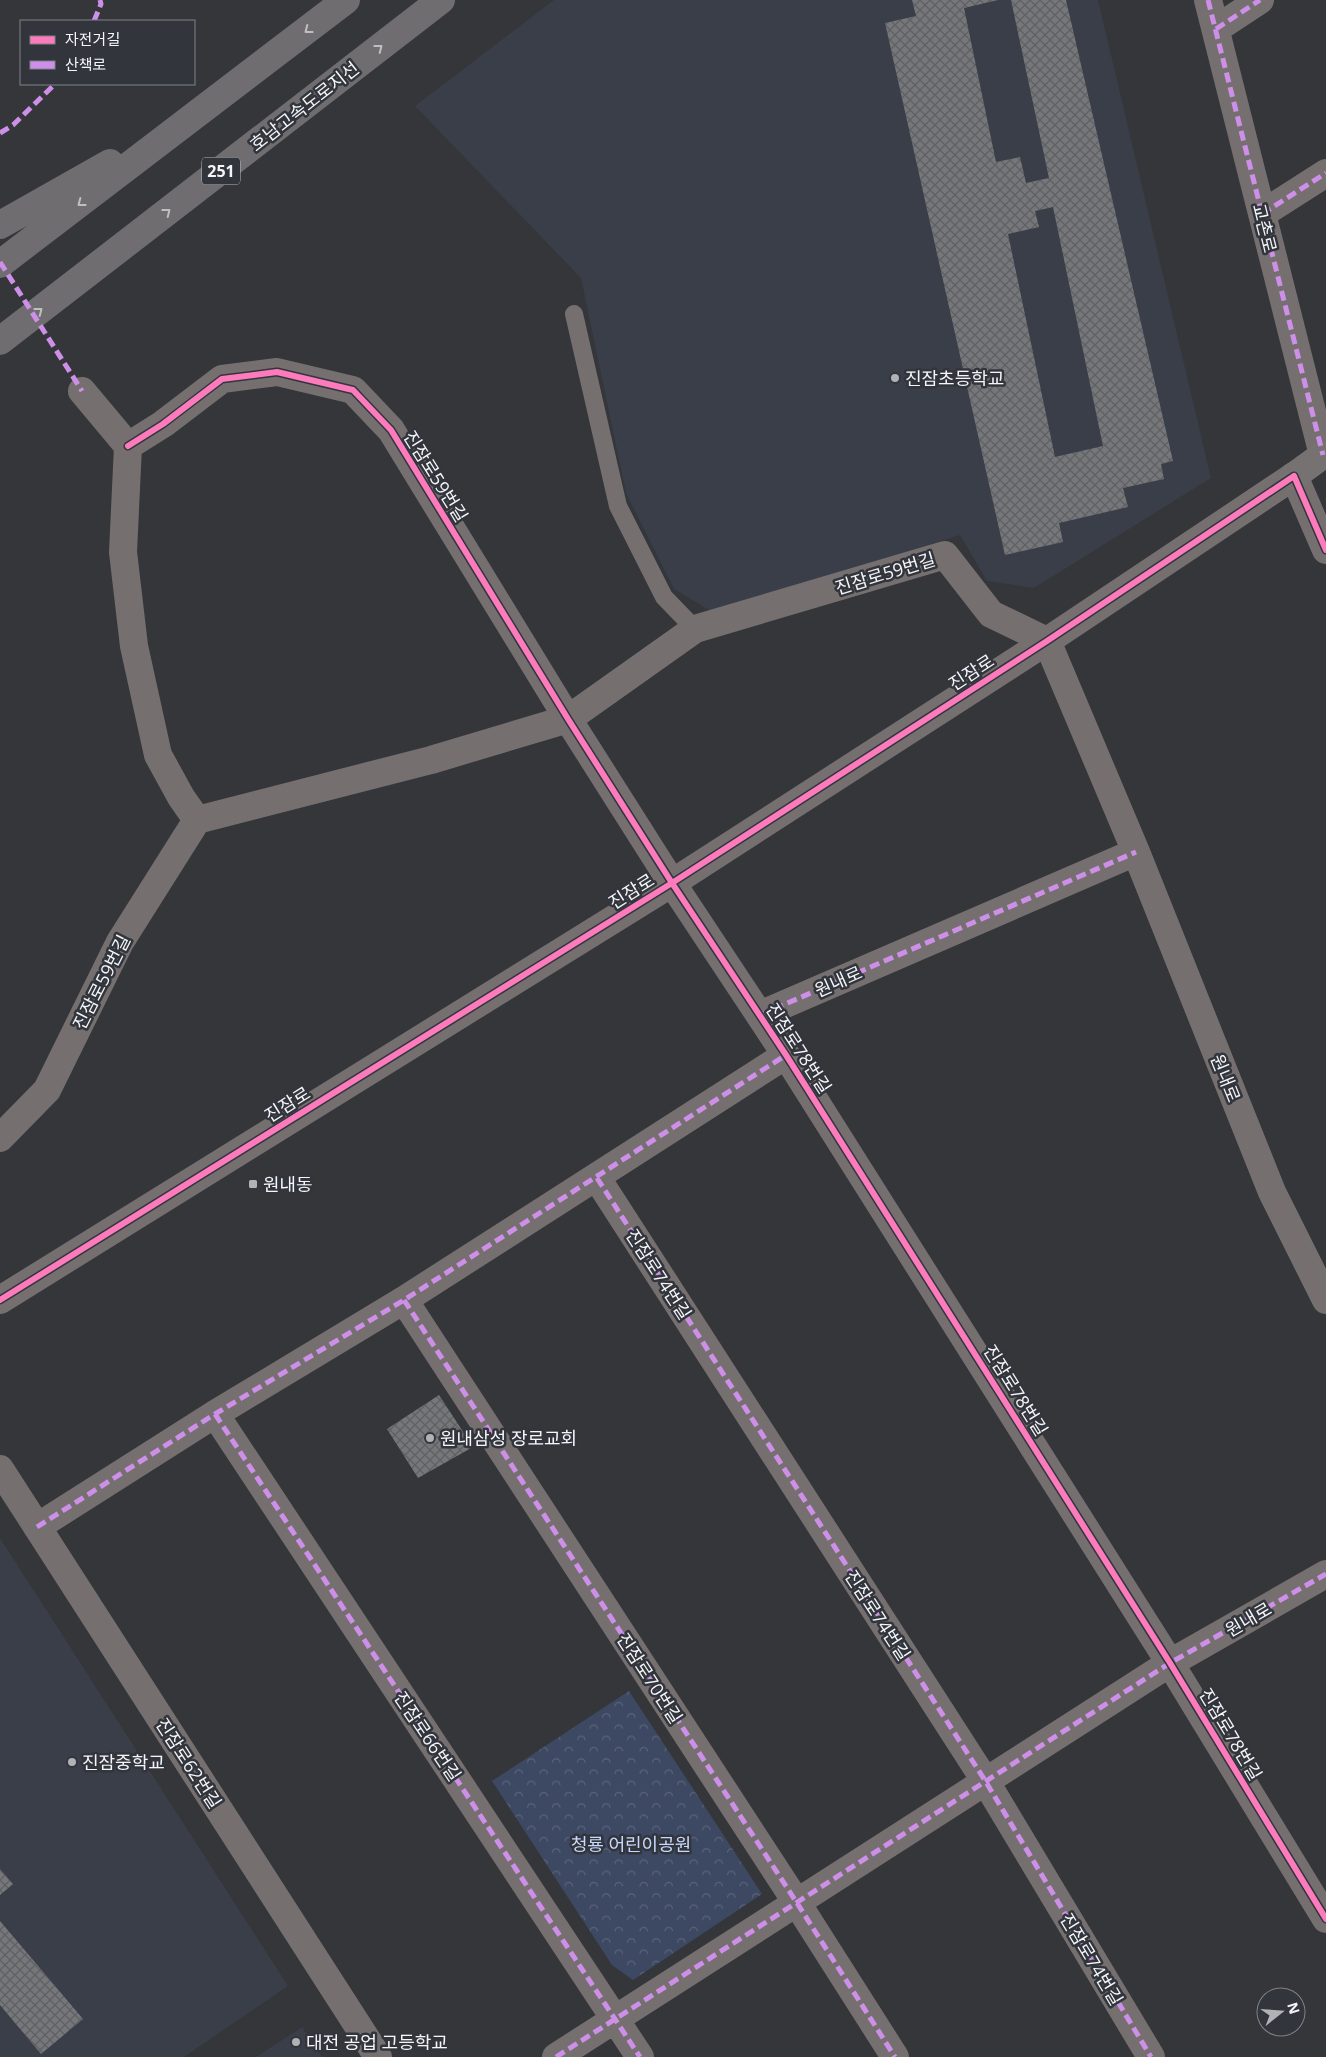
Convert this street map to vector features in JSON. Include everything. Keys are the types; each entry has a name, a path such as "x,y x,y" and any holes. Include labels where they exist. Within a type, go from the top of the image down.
{"highway":[{"path":"0,264 207,108 346,0"},
{"name":"호남고속도로지선","path":"4,338 441,0"},
{"path":"0,225 207,108"}],"main road":[{"name":"진잠로","path":"1294,476 1324,454"}],"street":[{"name":"교촌로","path":"1208,0 1324,454"},
{"path":"1216,29 1260,0"},
{"path":"1262,214 1326,172"},
{"name":"진잠로59번길","path":"128,446 163,424 222,379 277,372 353,390 391,430 568,719"},
{"path":"82,391 128,446 123,552 134,646 158,755 197,820"},
{"path":"1294,476 1326,550"},
{"name":"진잠로","path":"0,1300 672,883 1047,641 1294,476"},
{"name":"진잠로59번길","path":"0,1138 47,1090 120,942 197,820 431,760 568,719 695,630 945,555 991,614 1047,641"},
{"name":"원내로","path":"1047,641 1136,852 1272,1192 1326,1300"},
{"name":"진잠로78번길","path":"568,719 672,883 786,1055 1170,1663 1326,1919"},
{"name":"원내로","path":"760,1015 1136,852"},
{"path":"37,1528 215,1414 404,1300 597,1178 786,1055"},
{"name":"진잠로74번길","path":"597,1178 986,1782 1150,2057"},
{"name":"진잠로70번길","path":"404,1300 797,1903 895,2057"},
{"name":"진잠로66번길","path":"215,1414 640,2057"},
{"name":"진잠로62번길","path":"0,1469 378,2057"},
{"name":"원내로","path":"556,2057 1170,1663 1326,1574"}],"lane":[{"path":"574,314 618,506 664,597 695,630"}],"shaded area":[{"name":"진잠초등학교","path":"554,0 1098,0 1211,478 1034,588 987,581 960,535 714,613 674,589 626,493 581,278 415,106"},
{"name":"진잠중학교","path":"0,1538 288,1986 184,2057 0,2057"},
{"name":"대전 공업 고등학교","path":"302,2027 322,2057 256,2057"}],"green space":[{"name":"청룡 어린이공원","path":"629,1691 762,1894 633,1980 612,1965 492,1781"}],"building":[{"path":"912,0 998,0 964,8 996,162 1020,157 1026,183 1049,178 1011,0 1066,0 1173,461 1161,464 1164,479 1123,488 1128,507 1059,523 1063,542 1005,555 885,23 916,16","holes":["1053,207 1103,446 1055,457 1008,234 1039,227 1035,211"]},
{"name":"원내삼성 장로교회","path":"439,1395 473,1447 418,1478 387,1429"},
{"path":"0,1869 13,1884 0,1895"},
{"path":"0,1921 83,2019 41,2054 0,2005"}],"marked path":[{"path":"94,20 101,4 100,0"},
{"path":"1208,0 1323,455"},
{"path":"1216,29 1260,0"},
{"path":"0,133 13,125 54,85"},
{"path":"1262,214 1326,173"},
{"path":"0,262 82,391"},
{"path":"760,1015 1136,852"},
{"path":"37,1527 215,1414 404,1300 786,1055"},
{"path":"597,1178 986,1782 1151,2057"},
{"path":"404,1300 797,1903 895,2057"},
{"path":"215,1414 640,2057"},
{"path":"556,2057 1170,1663 1326,1574"}],"cycle path":[{"path":"128,446 163,424 222,379 277,372 353,390 391,430 568,719 672,883 786,1055 1170,1663 1326,1919"},
{"path":"0,1300 672,883 1047,641 1294,476 1326,550"}],"place":[{"name":"진잠초등학교","path":"895,378"},
{"name":"원내동","path":"253,1184"},
{"name":"원내삼성 장로교회","path":"430,1438"},
{"name":"진잠중학교","path":"72,1762"},
{"name":"대전 공업 고등학교","path":"296,2042"}]}
